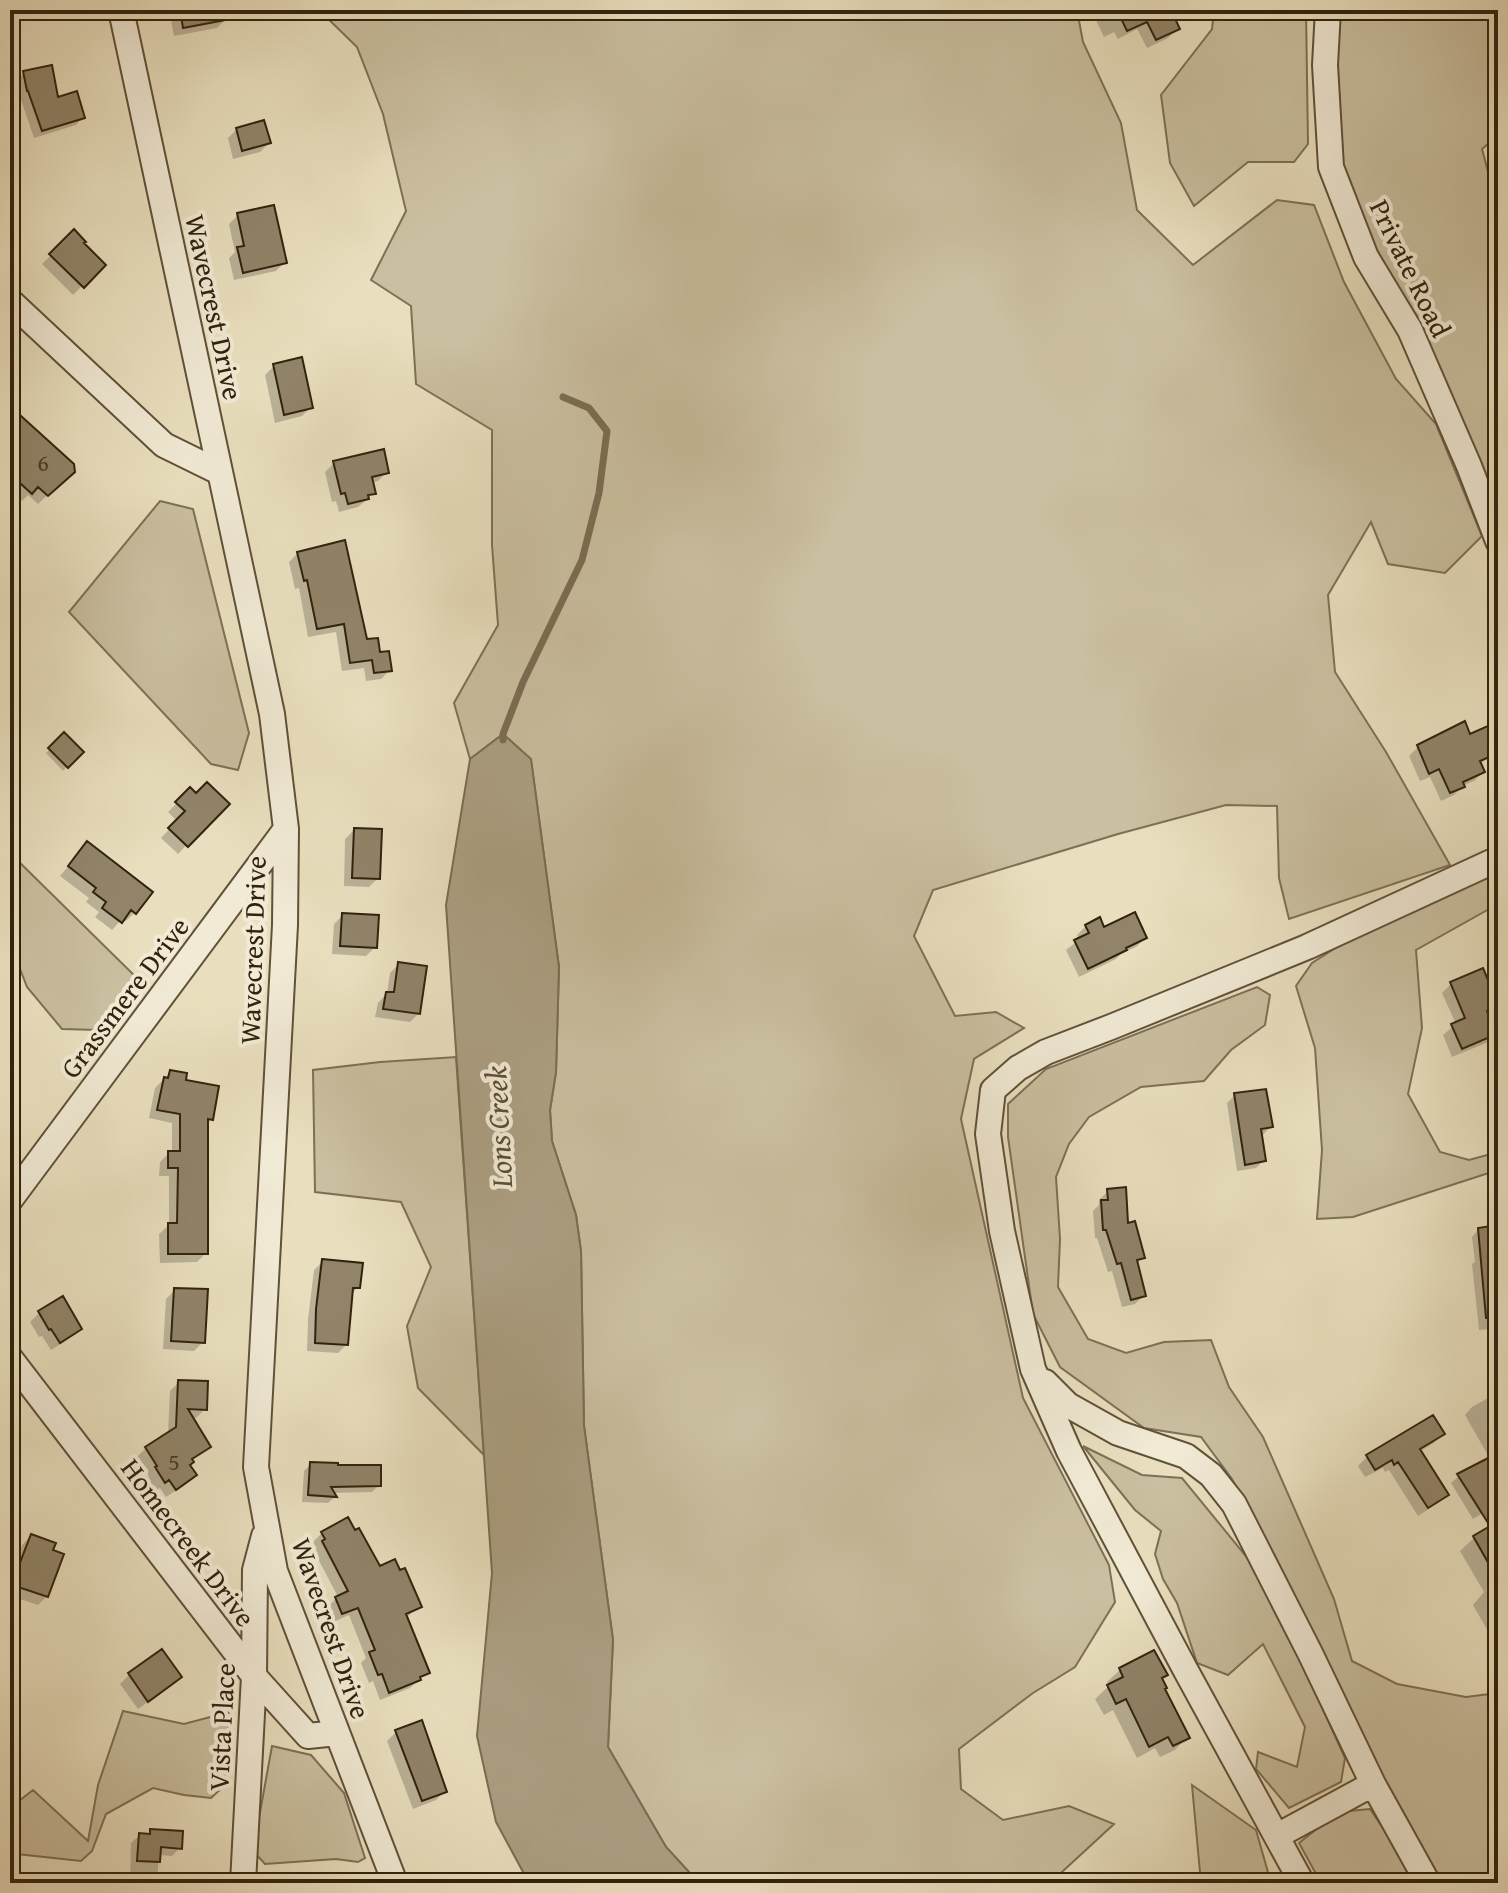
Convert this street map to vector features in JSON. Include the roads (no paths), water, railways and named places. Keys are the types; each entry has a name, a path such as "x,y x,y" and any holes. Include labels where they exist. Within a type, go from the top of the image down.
{"street":[{"name":"Wavecrest Drive","path":"121,10 272,714 286,829 285,925 256,1467 275,1571 395,1883"},
{"name":"Private Road","path":"1328,10 1325,65 1331,167 1366,257 1410,330 1498,541"},
{"path":"10,301 164,445 219,472"},
{"name":"Grassmere Drive","path":"10,1200 286,829"},
{"path":"1302,1883 1069,1451 1033,1369 1002,1231 988,1134 993,1090 1018,1068 1046,1052 1307,947 1498,859"},
{"name":"Homecreek Drive","path":"10,1358 254,1676 308,1736 337,1733"},
{"path":"1033,1369 1068,1405 1118,1433 1186,1456 1211,1475 1234,1504 1373,1784 1428,1883"},
{"name":"Vista Place","path":"243,1883 254,1676 255,1570 266,1526"},
{"path":"1277,1836 1373,1784"}],"water":[{"path":"503,734 531,759 559,967 556,1072 550,1110 552,1141 576,1215 581,1251 584,1426 613,1640 608,1747 666,1847 699,1883 529,1883 496,1822 477,1736 492,1573 446,905 470,759"}],"waterway":[{"name":"Lons Creek","path":"503,740 523,682 582,560 599,493 607,431 589,408 563,397"}]}
